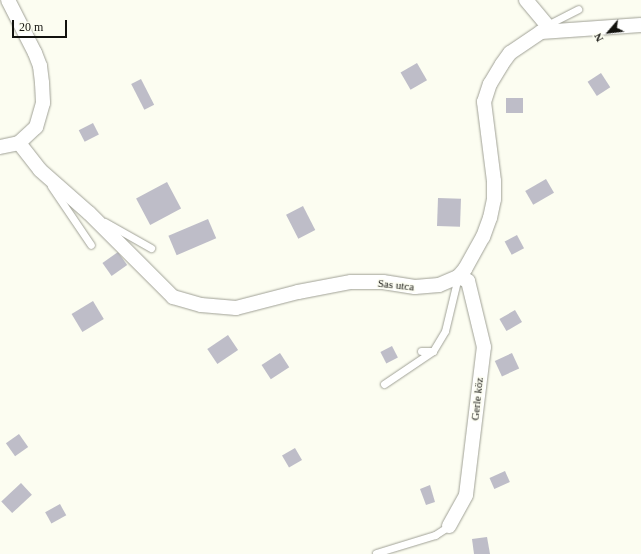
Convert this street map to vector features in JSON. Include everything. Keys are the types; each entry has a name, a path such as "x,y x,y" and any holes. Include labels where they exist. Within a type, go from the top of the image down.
{"street":[{"path":"0,147 19,143 36,127 43,102 40,66 30,39 8,0"},
{"path":"526,0 549,27"},
{"path":"458,277 483,237 494,199 484,102 495,75 510,53 530,38 549,27 641,25"},
{"name":"Sas utca","path":"19,143 40,170 89,213 173,297 201,305 236,308 329,285 383,282 415,287 439,285 458,277"},
{"name":"Gerle köz","path":"449,526 466,495 484,347 468,281 458,277"}],"lane":[{"path":"549,27 578,9"},
{"path":"40,170 91,245"},
{"path":"89,213 151,248"},
{"path":"384,384 433,351 445,331 458,277"},
{"path":"421,351 433,351"},
{"path":"376,553 435,535 449,526"}],"building":[{"path":"417,63 427,80 411,90 401,72"},
{"path":"601,73 610,87 597,96 588,82"},
{"path":"141,79 154,105 144,110 131,84"},
{"path":"506,98 523,98 523,113 506,113"},
{"path":"93,123 99,135 85,142 79,130"},
{"path":"546,179 554,193 533,205 525,191"},
{"path":"167,182 181,208 150,225 136,198"},
{"path":"438,198 461,199 460,227 437,226"},
{"path":"303,206 315,230 298,239 286,215"},
{"path":"208,219 216,238 177,255 168,236"},
{"path":"517,235 524,248 512,255 505,242"},
{"path":"118,252 127,265 112,276 102,263"},
{"path":"93,301 104,319 82,332 72,314"},
{"path":"515,310 522,322 506,331 499,319"},
{"path":"228,335 238,350 217,364 207,349"},
{"path":"392,346 398,358 386,363 380,352"},
{"path":"280,353 289,367 271,379 262,365"},
{"path":"512,353 519,368 502,376 495,361"},
{"path":"19,434 28,447 15,456 6,443"},
{"path":"295,448 302,460 289,468 282,456"},
{"path":"505,471 510,482 494,489 489,478"},
{"path":"21,483 32,495 12,513 1,501"},
{"path":"430,485 435,502 426,505 420,489"},
{"path":"60,504 66,515 51,524 45,512"},
{"path":"487,537 490,554 474,554 472,539"}]}
